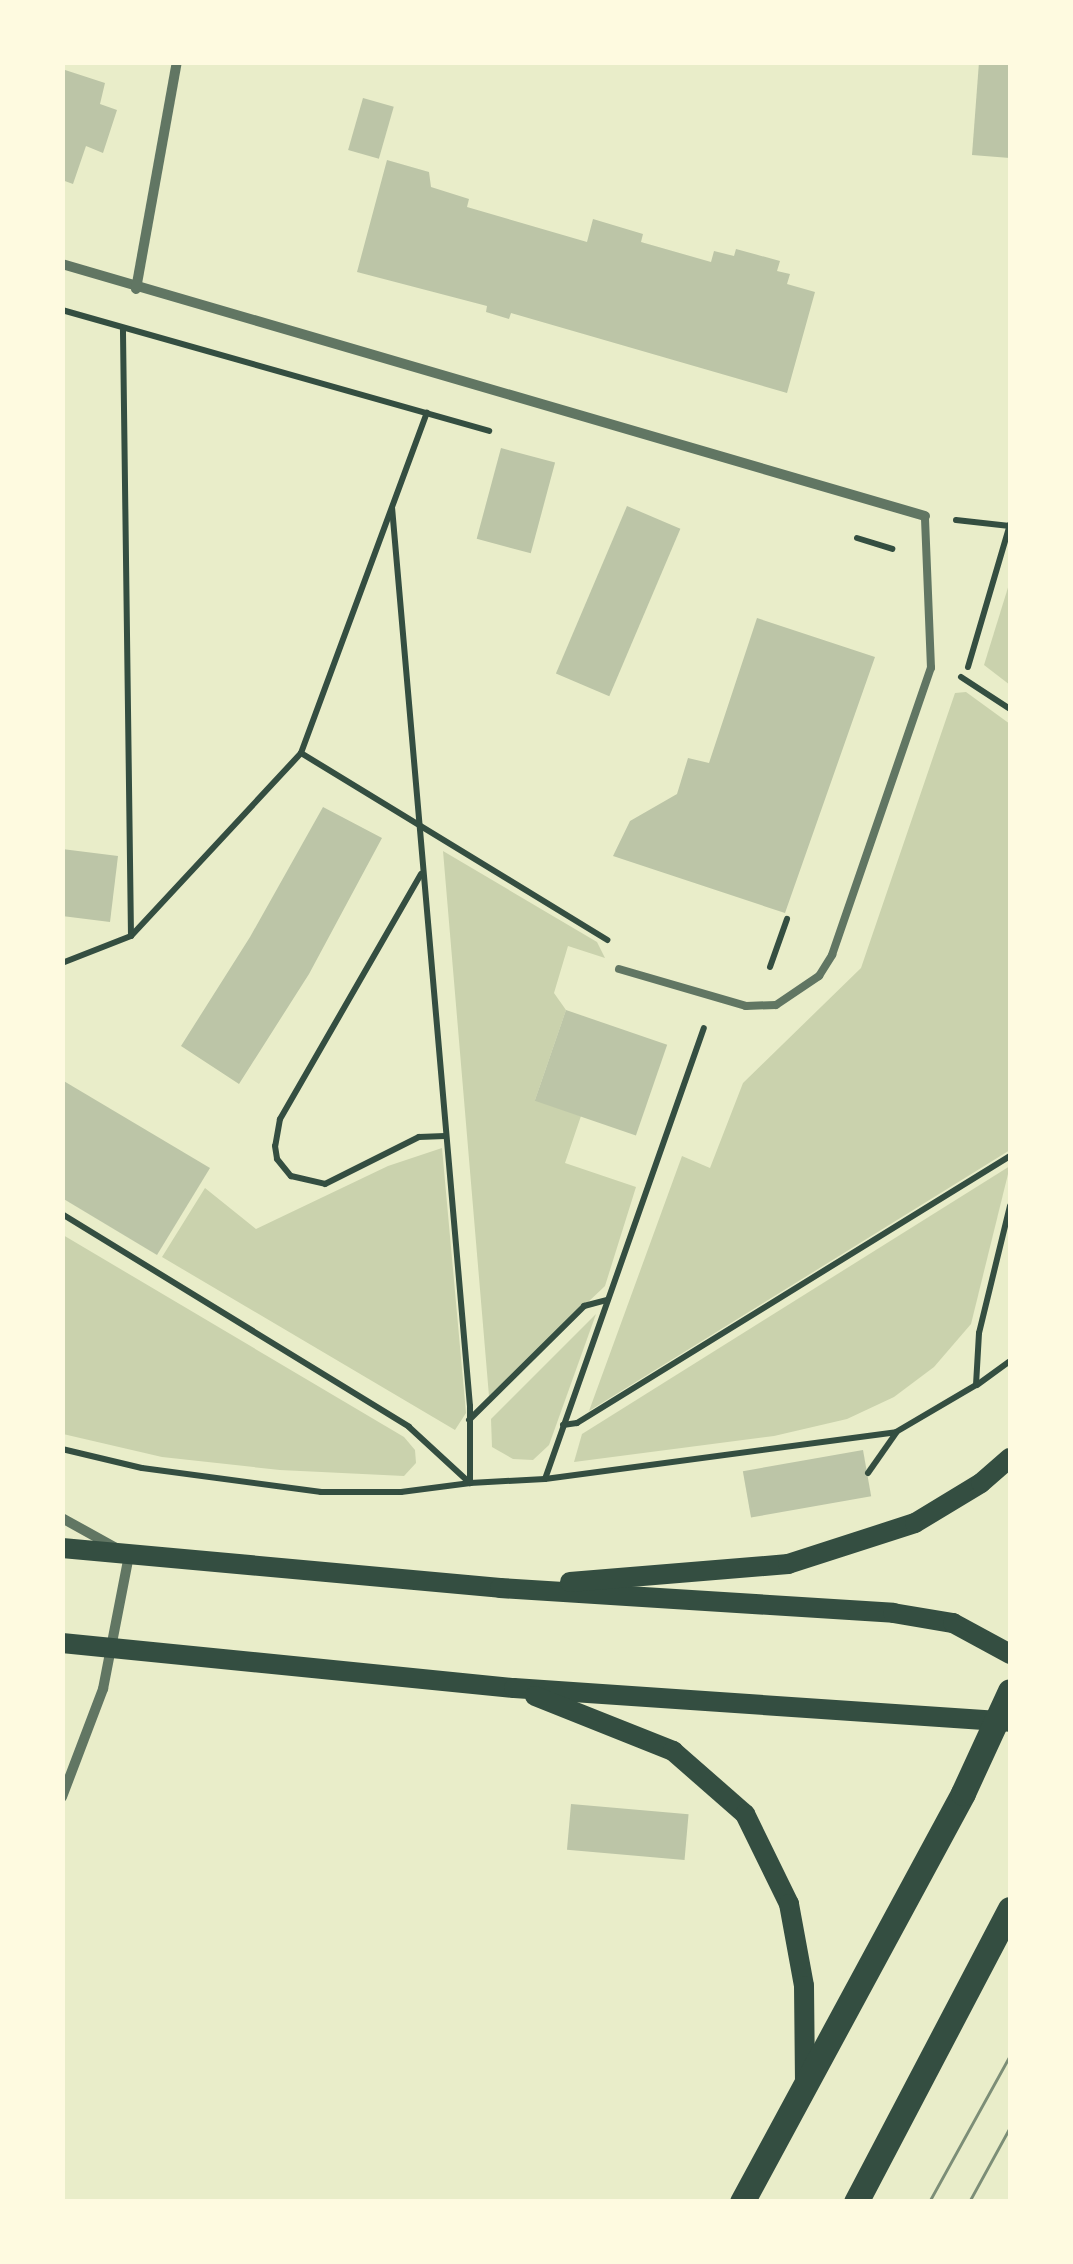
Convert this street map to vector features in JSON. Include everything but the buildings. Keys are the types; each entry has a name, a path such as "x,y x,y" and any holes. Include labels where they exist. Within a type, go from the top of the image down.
{"main road":[{"path":"500,1588 788,1564 915,1522 981,1483 1010,1458"},
{"path":"62,1548 500,1588 892,1613 952,1622 1010,1654"},
{"path":"62,1643 112,1651 514,1688 1003,1721"},
{"path":"514,1688 673,1752 745,1814 788,1904 804,1986 806,2089"},
{"path":"742,2202 1003,1721 1010,1690"},
{"path":"856,2202 1010,1908"}],"street":[{"path":"136,289 177,62"},
{"path":"62,264 136,289 925,516"},
{"path":"62,1518 130,1555 112,1651 62,1798"}],"lane":[{"path":"619,969 746,1006 776,1005 819,976 832,955 931,668 925,516"}],"path":[{"path":"62,310 502,434"},
{"path":"123,330 131,936"},
{"path":"62,963 131,936 301,753 426,414"},
{"path":"392,508 469,1420 470,1484"},
{"path":"925,516 1010,526 964,678"},
{"path":"855,537 927,560"},
{"path":"931,668 964,678 1010,709"},
{"path":"301,753 601,935 637,975"},
{"path":"422,873 280,1119 275,1146 278,1159 290,1176 325,1184 419,1138 445,1136"},
{"path":"545,1479 715,1000"},
{"path":"564,1425 578,1423 1010,1156"},
{"path":"976,1386 979,1334 1010,1206"},
{"path":"62,1214 410,1428 470,1484"},
{"path":"469,1420 584,1306 608,1300"},
{"path":"62,1449 142,1468 321,1492 401,1492 545,1479 896,1432 976,1386 1010,1361"},
{"path":"868,1473 896,1432"}],"green space":[{"path":"1010,581 1010,685 984,665"},
{"path":"966,692 1010,724 1010,1150 589,1411 682,1156 710,1168 743,1083 861,968 955,693"},
{"path":"443,851 597,942 605,958 568,946 554,993 566,1010 535,1100 581,1116 565,1163 636,1187 605,1286 489,1396"},
{"path":"442,1148 466,1413 455,1430 162,1257 205,1188 256,1229 388,1166"},
{"path":"1010,1166 971,1324 934,1367 894,1397 847,1419 774,1436 574,1462 582,1434"},
{"path":"63,1235 404,1437 415,1450 416,1463 404,1476 280,1470 162,1457 63,1434"},
{"path":"596,1314 549,1445 533,1460 513,1459 492,1447 491,1419"}],"tram line":[{"path":"929,2202 1010,2055"},
{"path":"969,2202 1010,2127"}]}
